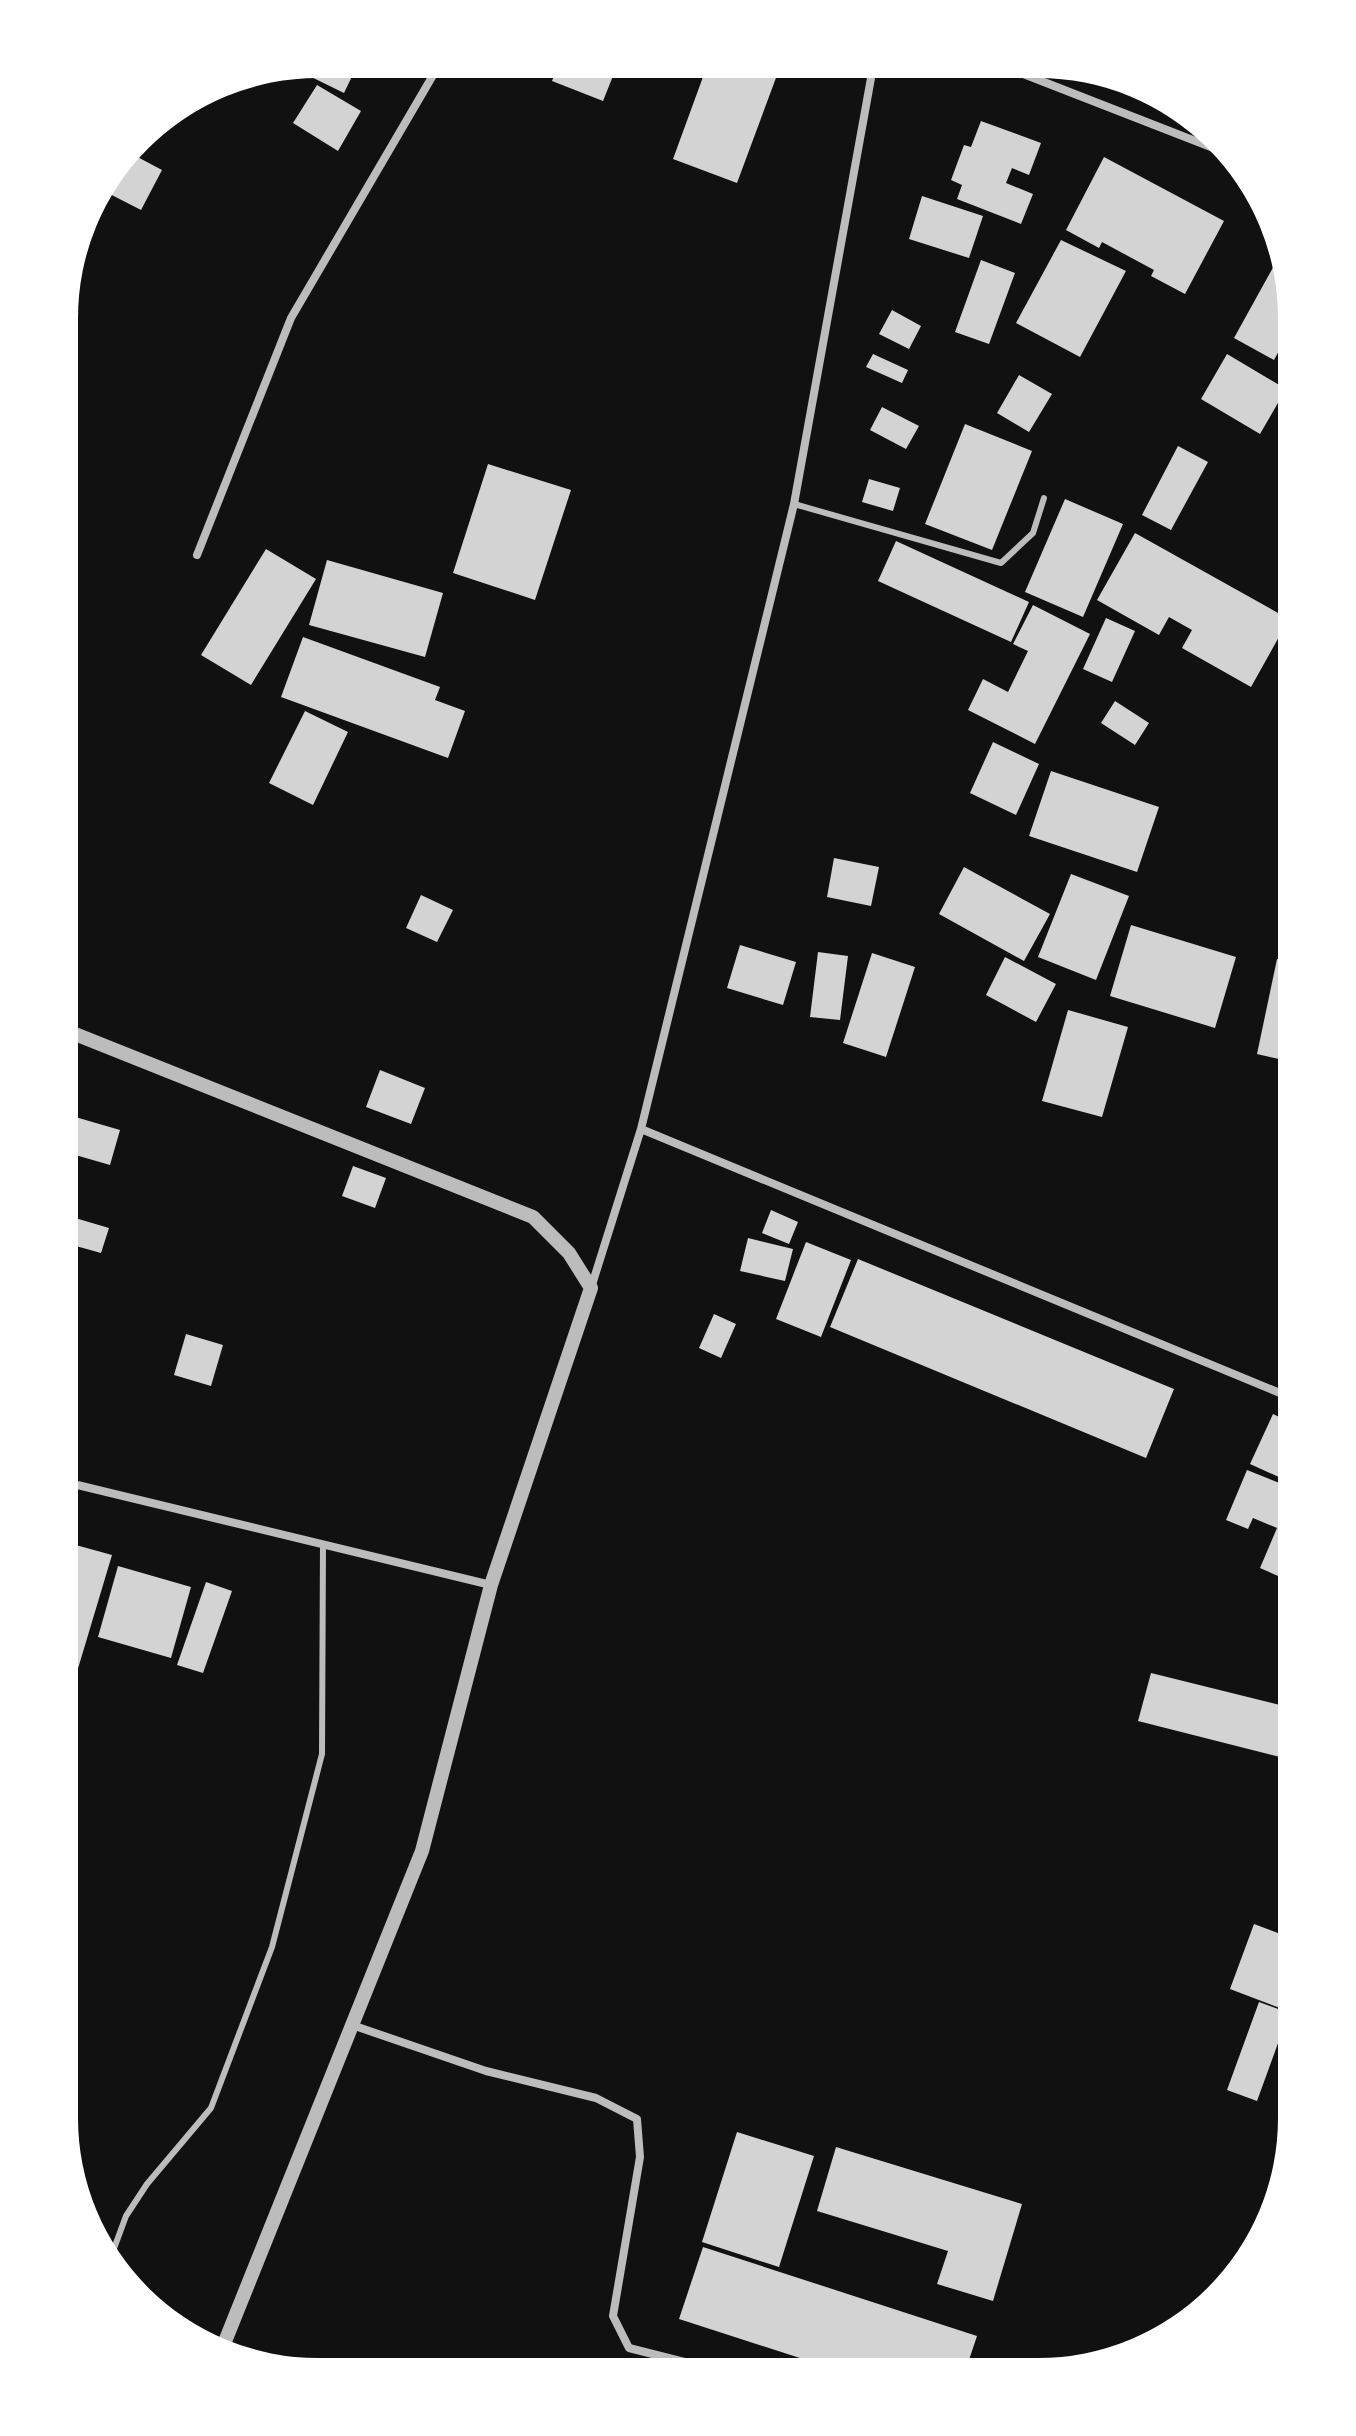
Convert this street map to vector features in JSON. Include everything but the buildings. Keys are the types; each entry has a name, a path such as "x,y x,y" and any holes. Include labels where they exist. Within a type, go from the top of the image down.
{"street":[{"path":"226,2340 422,1851 491,1585 641,1129 794,504 871,78"},
{"path":"1034,78 1201,143"},
{"path":"197,555 291,318 431,79"},
{"path":"78,1035 533,1217 569,1253 591,1288"},
{"path":"641,1129 1277,1392"},
{"path":"78,1485 491,1585"},
{"path":"352,2025 486,2071 596,2098 637,2119 640,2157 613,2316 629,2348 669,2358"}],"lane":[{"path":"794,504 1001,563 1033,533 1044,498"},
{"path":"115,2246 126,2216 147,2184 211,2108 272,1947 322,1754 323,1544"}]}
